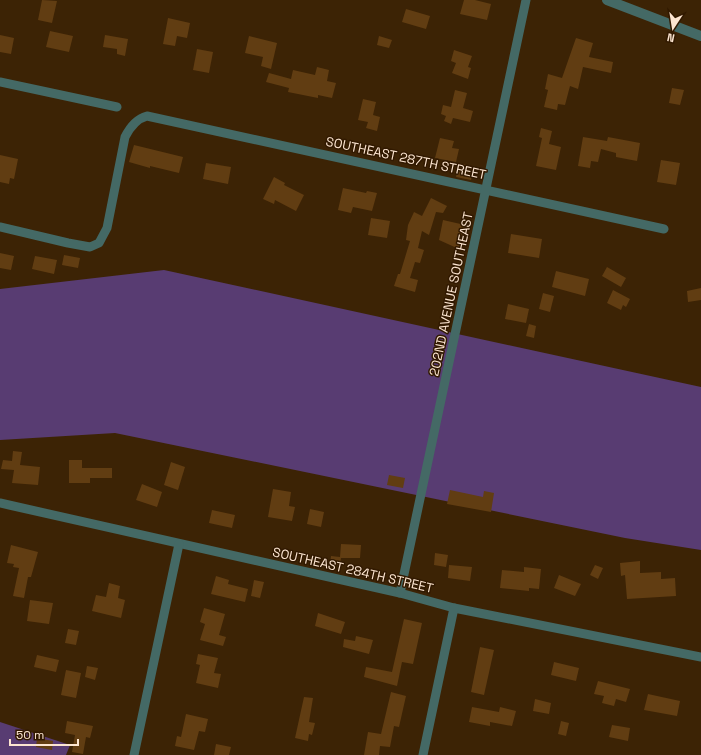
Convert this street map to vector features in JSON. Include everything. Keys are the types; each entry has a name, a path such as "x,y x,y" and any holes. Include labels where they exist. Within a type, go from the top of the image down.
{"street":[{"name":"202ND AVENUE SOUTHEAST","path":"400,593 526,0"},
{"path":"607,0 701,36"},
{"path":"0,82 118,107"},
{"name":"SOUTHEAST 287TH STREET","path":"0,227 90,247 99,243 108,228 125,137 129,128 141,118 156,117 664,229"},
{"name":"SOUTHEAST 284TH STREET","path":"0,503 400,593 454,608 701,657"},
{"path":"134,755 179,544"},
{"path":"423,755 454,608"}],"shaded area":[{"path":"164,270 701,387 701,550 625,538 115,433 0,440 0,289"},
{"path":"0,722 70,745 66,755 0,755"}],"building":[{"path":"42,0 57,1 52,23 38,20"},
{"path":"464,0 475,0 491,4 487,20 460,14"},
{"path":"406,9 430,16 426,29 402,22"},
{"path":"168,18 190,23 187,38 177,36 175,46 163,44"},
{"path":"50,31 73,36 69,52 46,47"},
{"path":"0,35 14,38 11,54 0,52"},
{"path":"105,35 128,39 125,56 117,54 117,49 103,47"},
{"path":"249,36 277,43 271,69 261,66 263,57 245,53"},
{"path":"379,36 392,40 389,48 377,45"},
{"path":"576,38 593,43 589,57 613,62 611,73 583,67 578,89 570,86 565,105 558,104 557,110 544,107 548,90 545,89 548,74 562,78"},
{"path":"197,49 213,52 209,73 193,70"},
{"path":"454,50 472,56 468,67 471,68 468,79 452,73 456,63 451,61"},
{"path":"317,67 329,70 327,81 336,83 332,98 318,95 318,98 288,92 289,88 266,82 269,73 291,79 293,70 315,75"},
{"path":"672,88 684,90 680,105 669,103"},
{"path":"455,90 467,93 463,108 473,111 470,122 453,118 451,124 444,121 446,116 441,114 443,105 451,107"},
{"path":"363,99 376,102 373,115 380,117 377,131 366,128 368,122 358,120"},
{"path":"541,128 552,131 549,144 561,147 556,170 536,166 542,138 539,137"},
{"path":"583,137 607,141 608,137 640,143 637,161 616,157 616,153 601,149 598,162 591,161 590,168 578,166"},
{"path":"440,138 454,141 452,148 459,149 456,162 435,158"},
{"path":"134,145 183,157 179,173 150,166 150,168 129,162"},
{"path":"0,155 18,159 14,179 10,178 9,184 0,182"},
{"path":"661,160 680,163 676,185 657,182"},
{"path":"206,163 231,167 228,184 203,179"},
{"path":"459,163 474,167 471,180 456,177"},
{"path":"274,177 285,183 284,185 304,195 296,211 275,200 274,204 263,199"},
{"path":"343,188 366,193 367,191 377,193 372,211 353,207 351,213 338,210"},
{"path":"431,198 447,206 443,213 436,212 429,235 422,231 418,248 424,250 420,263 415,262 410,278 418,280 415,292 394,286 398,274 400,274 410,241 406,240 408,225 414,212 422,216"},
{"path":"371,218 390,221 387,238 368,235"},
{"path":"443,220 465,225 459,249 439,240"},
{"path":"511,234 542,239 539,258 508,253"},
{"path":"0,253 14,256 11,270 0,268"},
{"path":"64,255 80,258 78,268 62,265"},
{"path":"35,256 57,260 54,274 32,269"},
{"path":"607,267 626,278 621,287 602,276"},
{"path":"556,271 589,279 585,296 552,287"},
{"path":"701,288 701,300 688,302 687,291"},
{"path":"613,290 630,299 626,307 623,305 621,310 607,303"},
{"path":"543,293 554,296 550,312 539,309"},
{"path":"508,304 529,309 526,323 505,319"},
{"path":"529,324 536,326 534,338 526,336"},
{"path":"13,451 22,452 20,465 40,467 38,485 12,483 14,470 1,469 3,460 12,461"},
{"path":"69,460 82,460 82,468 112,468 112,478 90,478 90,483 69,483"},
{"path":"171,462 185,467 178,490 164,485"},
{"path":"389,475 405,478 403,488 387,485"},
{"path":"142,484 162,492 157,507 136,500"},
{"path":"273,489 291,492 289,506 295,507 292,521 268,517"},
{"path":"450,490 483,497 484,491 494,493 491,512 447,504"},
{"path":"310,509 324,512 321,527 307,524"},
{"path":"212,510 235,515 232,528 209,523"},
{"path":"341,544 361,545 360,558 341,558 340,565 330,565 331,556 340,557"},
{"path":"11,545 38,552 31,577 28,577 24,598 13,596 19,568 13,567 14,564 7,563"},
{"path":"435,553 448,555 446,567 434,565"},
{"path":"640,561 640,573 661,572 661,579 675,578 676,596 627,599 625,575 621,576 620,563"},
{"path":"449,565 472,567 470,581 448,578"},
{"path":"595,565 603,568 598,579 590,575"},
{"path":"524,567 541,569 539,589 529,588 529,591 500,588 502,570 524,572"},
{"path":"559,575 581,584 575,596 554,588"},
{"path":"216,576 229,580 228,584 248,589 245,602 211,594"},
{"path":"254,580 264,582 260,598 251,596"},
{"path":"109,583 120,586 118,598 125,600 121,618 92,611 96,595 106,597"},
{"path":"30,600 53,603 49,624 27,621"},
{"path":"204,608 225,614 219,635 226,637 223,646 200,640 205,624 200,622"},
{"path":"318,613 345,622 341,634 315,626"},
{"path":"404,619 422,623 413,664 402,662 397,686 364,677 366,667 392,672"},
{"path":"68,629 79,631 76,645 65,643"},
{"path":"356,636 373,640 369,654 343,647 344,639 355,641"},
{"path":"480,647 494,650 484,695 471,692"},
{"path":"198,654 218,658 214,673 221,674 218,688 196,683 200,665 196,664"},
{"path":"37,655 59,660 56,672 34,667"},
{"path":"554,662 579,668 576,681 551,675"},
{"path":"87,666 98,668 95,680 85,677"},
{"path":"66,670 81,673 76,698 61,695"},
{"path":"598,681 630,689 626,702 616,699 614,706 602,703 604,696 594,694"},
{"path":"391,692 406,696 399,727 394,726 390,747 380,746 379,755 364,755 368,732 381,734"},
{"path":"648,694 680,701 677,716 644,710"},
{"path":"304,697 313,698 309,722 315,723 312,735 309,734 308,741 295,738"},
{"path":"535,699 551,703 549,714 533,711"},
{"path":"472,707 499,712 500,707 516,711 512,726 490,722 490,726 469,722"},
{"path":"186,714 208,719 205,732 199,731 194,750 175,746 177,736 181,737"},
{"path":"67,721 93,726 90,738 86,737 83,754 72,752 75,735 65,733"},
{"path":"561,721 569,723 566,736 558,734"},
{"path":"612,725 630,728 628,741 609,737"},
{"path":"37,738 53,741 52,750 36,747"},
{"path":"216,744 231,747 229,755 214,755"}]}
